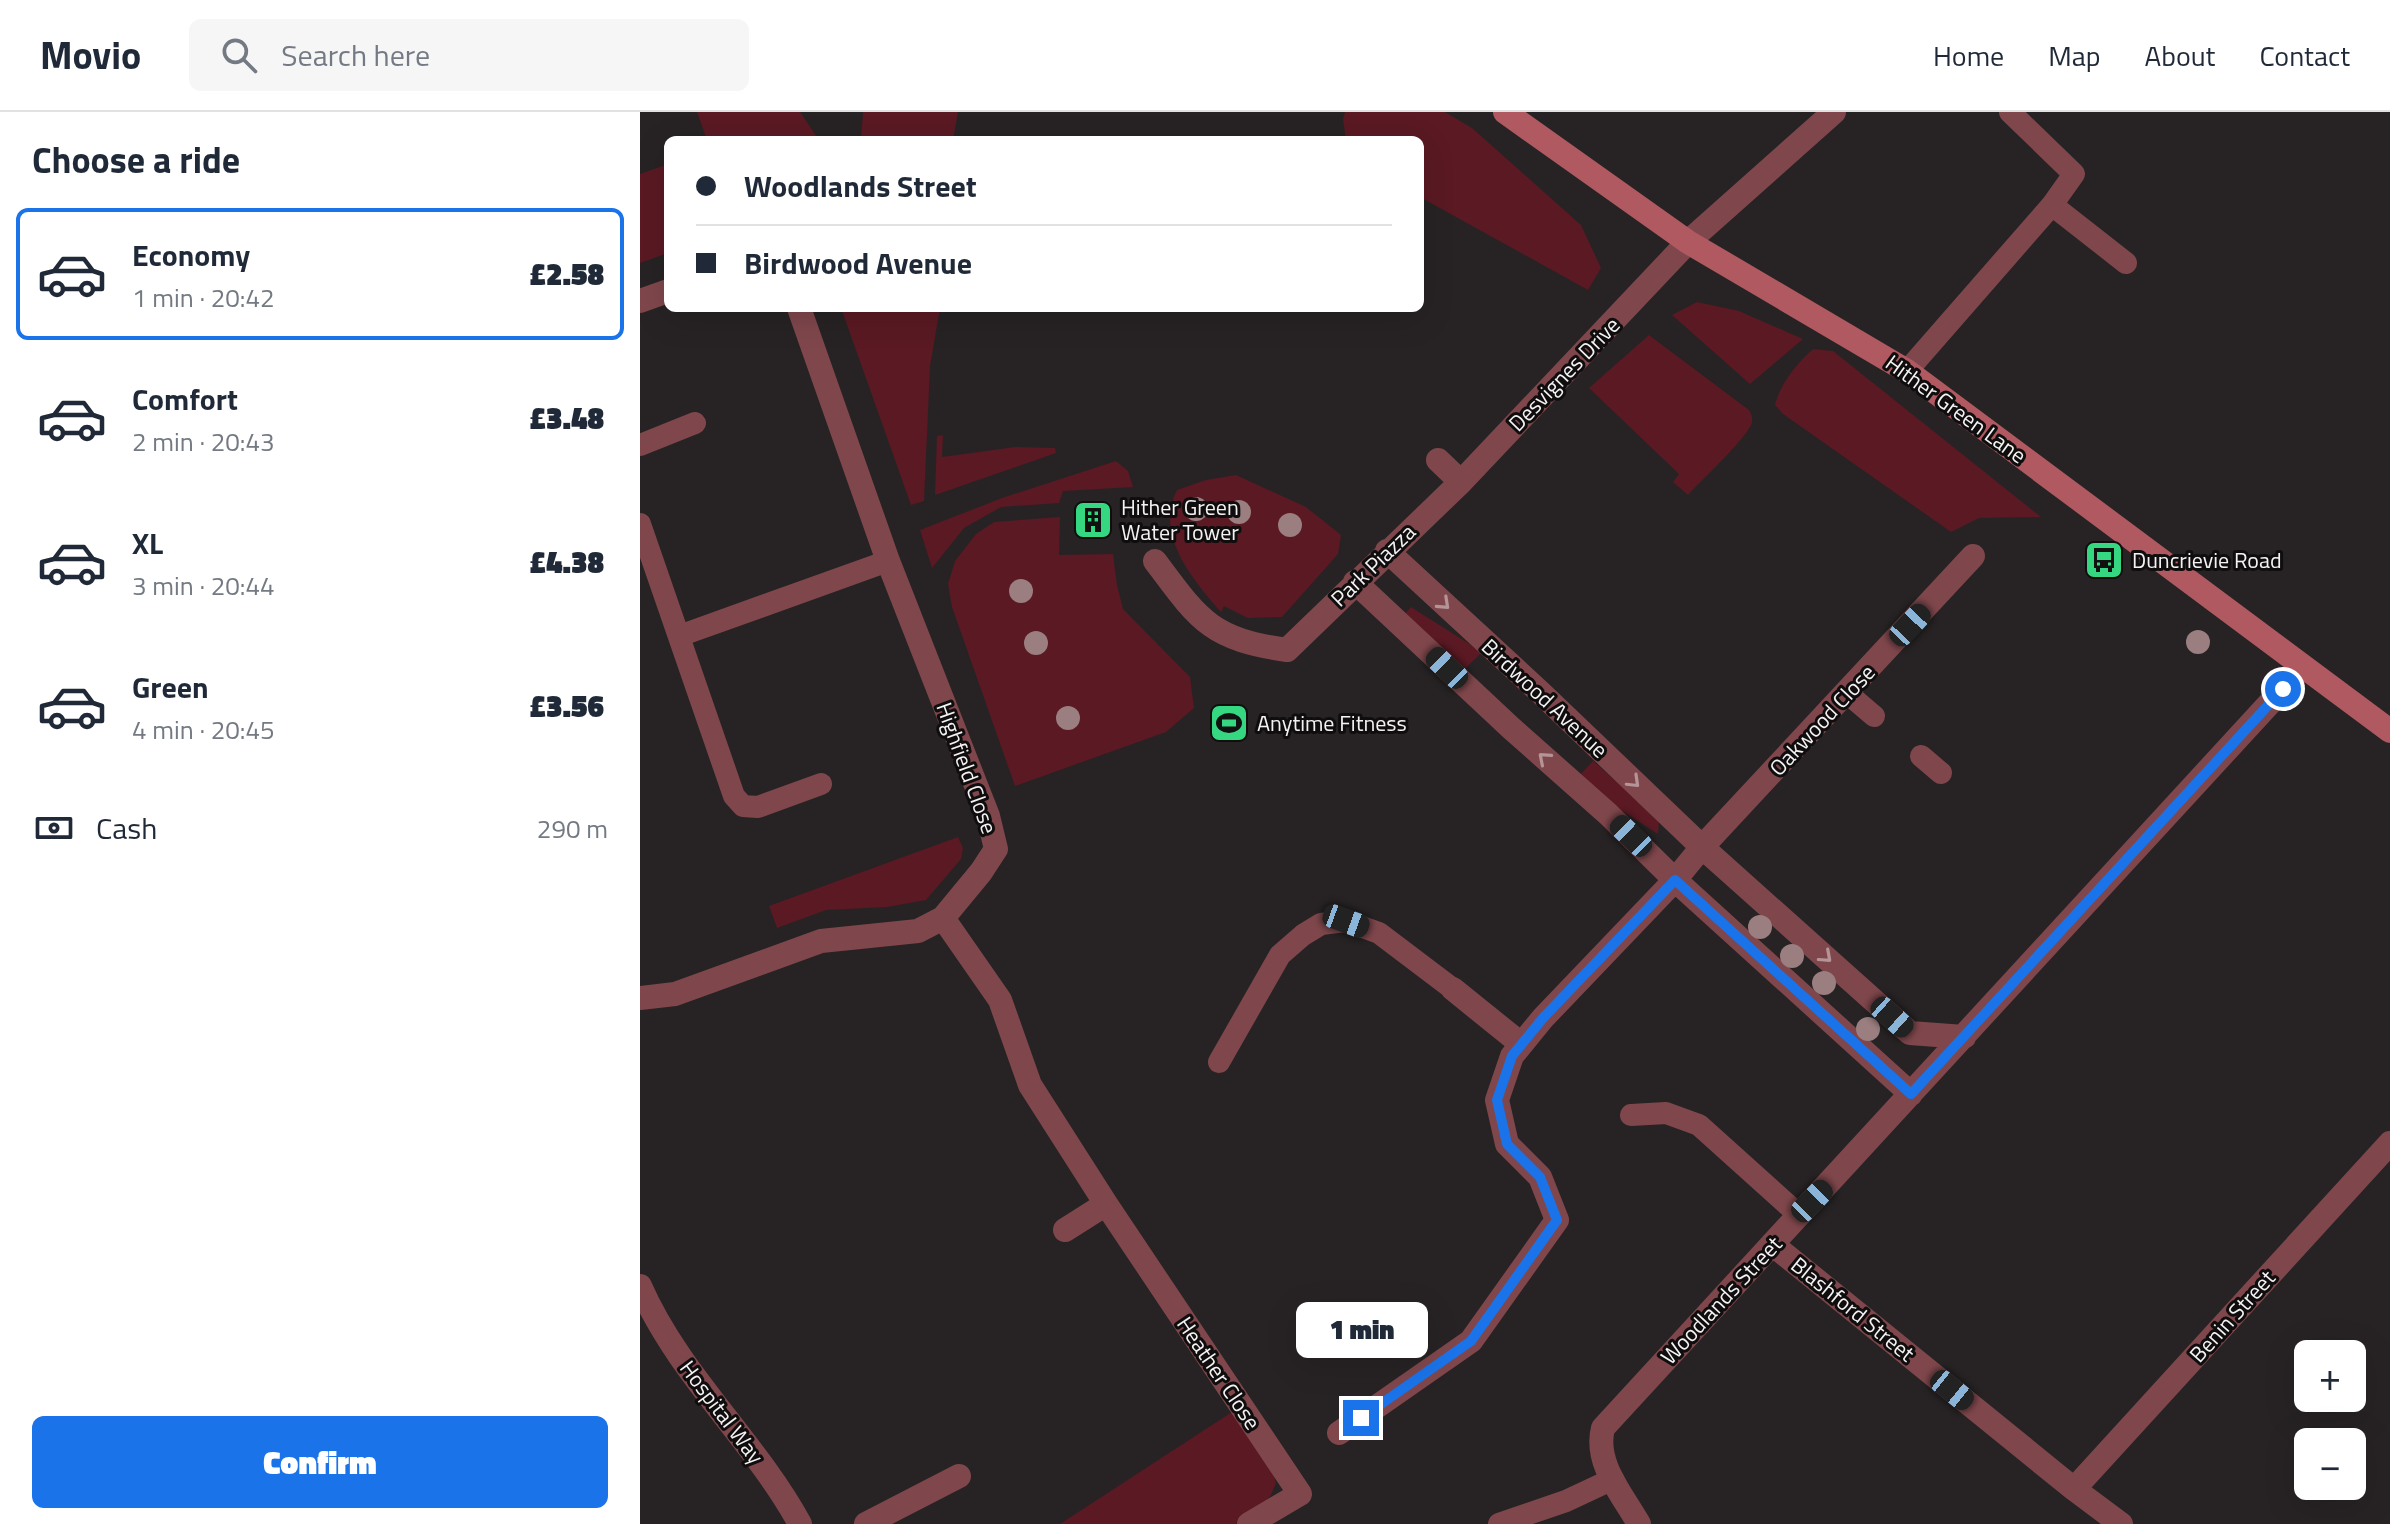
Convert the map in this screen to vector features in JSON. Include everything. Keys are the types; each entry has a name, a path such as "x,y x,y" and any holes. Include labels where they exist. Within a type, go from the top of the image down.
{"street":[{"name":"Hither Green Lane","path":"1505,112 1688,242 1907,371 2390,731"},
{"path":"1688,242 1834,112"},
{"name":"Desvignes Drive","path":"1461,482 1688,242"},
{"path":"640,301 664,292"},
{"name":"Highfield Close","path":"640,998 675,994 821,941 918,931 943,918 996,849 988,816 888,561 800,312"},
{"path":"1438,460 1461,482"},
{"name":"Park Piazza","path":"1155,561 1194,613 1227,636 1253,645 1287,650 1461,482"},
{"name":"Birdwood Avenue","path":"1387,551 1702,847 1910,1033 1964,1037"},
{"name":"Oakwood Close","path":"1702,847 1973,556"},
{"name":"Birdwood Avenue","path":"1355,582 1608,814 1675,880 1911,1094"},
{"name":"Woodlands Street","path":"1613,1479 1604,1464 1600,1442 1603,1428 2303,667"},
{"path":"1339,1433 1471,1341 1557,1220 1540,1177 1507,1144 1497,1100 1512,1056 1543,1018 1675,880 1702,847"},
{"name":"Heather Close","path":"943,918 1000,1000 1030,1085 1300,1494 1249,1524"},
{"path":"1453,989 1521,1044"},
{"name":"Benin Street","path":"2074,1489 2390,1143"},
{"path":"1065,1230 1106,1204"},
{"name":"Blashford Street","path":"1772,1244 2121,1524"},
{"name":"Hospital Way","path":"643,1292 695,1381 754,1454 800,1524"},
{"path":"866,1524 959,1476"},
{"path":"1613,1479 1639,1524"}],"lane":[{"path":"1907,371 2052,205 2074,174 2010,112"},
{"path":"2052,205 2126,263"},
{"path":"640,445 695,423"},
{"path":"640,524 734,796 743,806 758,807 821,784"},
{"path":"679,636 888,561"},
{"path":"1847,693 1874,716"},
{"path":"1921,756 1941,773"},
{"path":"1219,1062 1280,955 1321,924 1346,921 1379,933 1453,989"},
{"path":"1631,1115 1666,1113 1699,1125 1799,1215"},
{"path":"1499,1524 1566,1501 1613,1479"}],"shaded area":[{"path":"697,112 800,112 816,136 706,136"},
{"path":"863,112 958,112 954,136 861,136"},
{"path":"1345,112 1445,112 1472,128 1581,225 1601,268 1588,290 1424,199 1424,136 1345,136"},
{"path":"664,165 664,254 640,263 640,174"},
{"path":"1697,302 1739,311 1803,339 1750,384 1672,315"},
{"path":"842,312 939,312 930,366 924,501 911,505"},
{"path":"1649,335 1749,410 1752,417 1743,437 1688,495 1673,482 1679,474 1589,388"},
{"path":"1813,349 1833,351 2041,517 1979,518 1951,532 1783,414 1775,405 1781,389 1795,367"},
{"path":"943,435 942,457 1015,447 1055,448 1056,453 935,495 937,436"},
{"path":"1116,461 1128,471 1133,487 1063,491 1059,503 1001,507 964,528 932,568 920,530 1002,498"},
{"path":"1236,475 1306,507 1341,535 1338,554 1282,617 1248,618 1224,606 1221,612 1189,571 1173,540 1171,507 1177,490 1206,480"},
{"path":"1060,517 1059,555 1113,554 1123,609 1190,677 1194,708 1166,732 1015,786 952,607 948,584 955,561 976,534 994,522"},
{"path":"1411,607 1482,652 1464,670 1404,615"},
{"path":"1593,761 1659,819 1658,834 1578,777"},
{"path":"958,837 963,848 961,859 926,900 887,907 826,910 777,928 769,906"},
{"path":"1232,1412 1270,1464 1276,1483 1270,1497 1236,1524 1060,1524"}],"place":[{"name":"Hither Green Water Tower","path":"1093,520"},
{"name":"Duncrievie Road","path":"2104,560"},
{"name":"Anytime Fitness","path":"1229,723"}],"route":[{"path":"1361,1418 1471,1341 1557,1220 1540,1177 1507,1144 1497,1100 1512,1056 1543,1018 1675,880 1911,1094 2283,689"}]}
